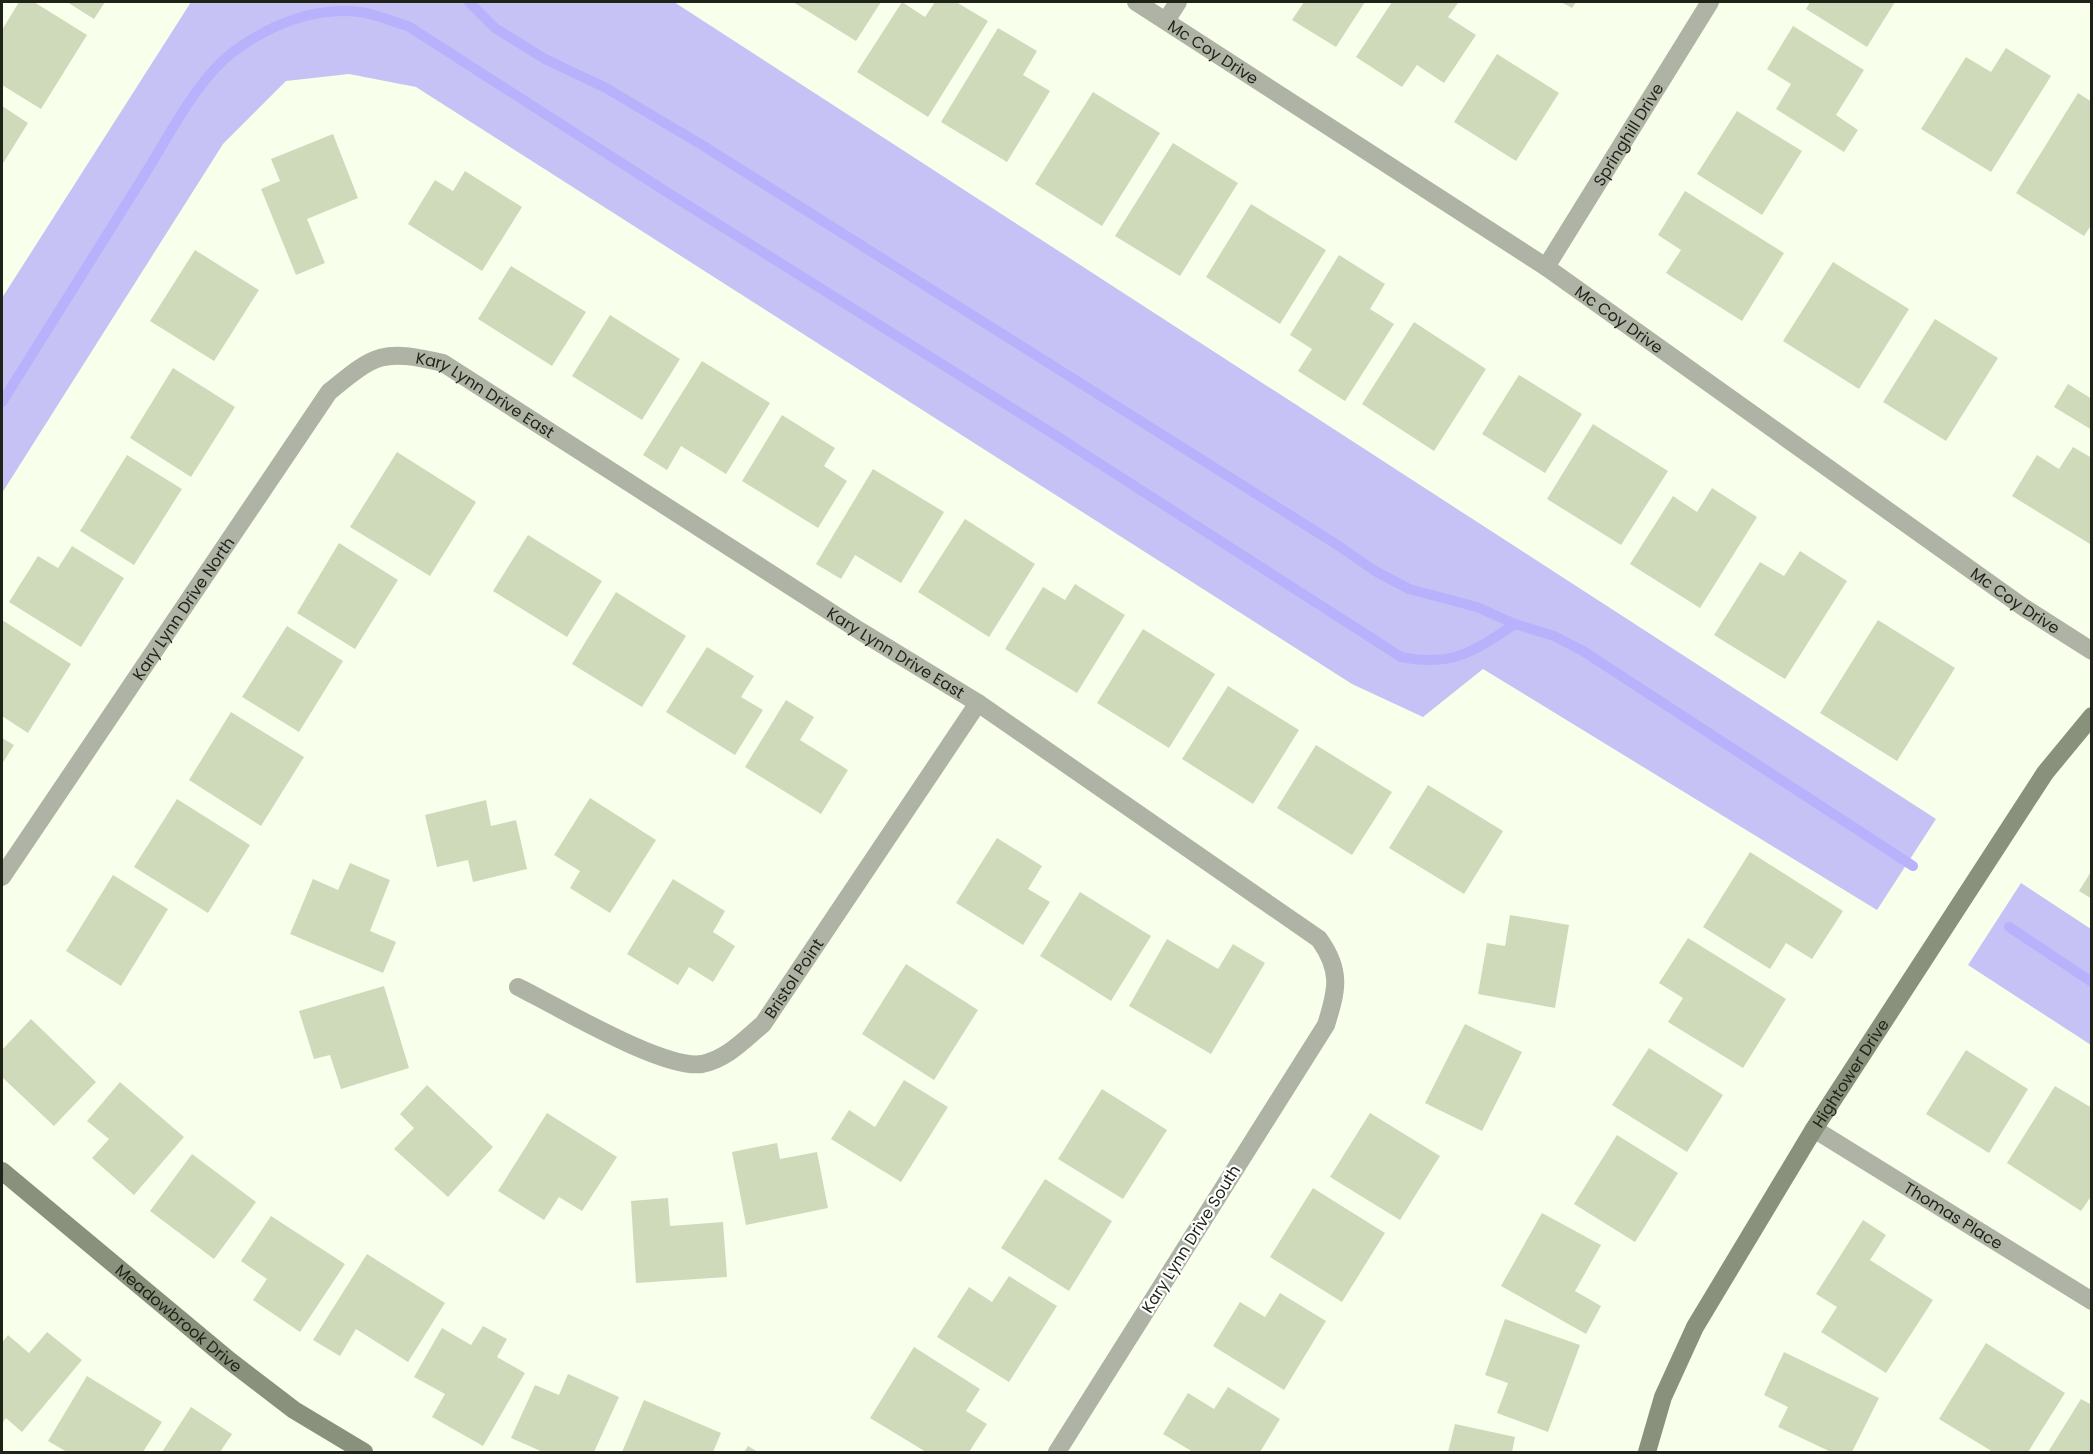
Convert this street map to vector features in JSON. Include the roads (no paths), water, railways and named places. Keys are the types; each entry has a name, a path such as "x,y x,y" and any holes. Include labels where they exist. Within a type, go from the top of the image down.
{"main road":[{"name":"Hightower Drive","path":"1647,1452 1663,1397 1695,1327 1814,1129 2045,773 2091,716"},
{"name":"Meadowbrook Drive","path":"2,1171 230,1361 294,1410 364,1452"}],"street":[{"name":"Mc Coy Drive","path":"1136,2 1546,267 2023,607 2091,651"},
{"path":"1166,21 1178,2"},
{"name":"Springhill Drive","path":"1546,267 1710,2"},
{"name":"Kary Lynn Drive East","path":"380,356 405,354 443,363 860,631 978,703 1319,939 1332,957 1337,990 1326,1025"},
{"name":"Kary Lynn Drive North","path":"2,877 329,392 355,370 380,356"},
{"name":"Bristol Point","path":"518,987 649,1052 685,1064 702,1064 724,1056 763,1024 978,703"},
{"name":"Kary Lynn Drive South","path":"1057,1452 1326,1025"},
{"name":"Thomas Place","path":"1814,1129 2091,1301"}],"waterway":[{"path":"469,2 495,28 545,59 606,88 702,145 1339,546 1375,571 1409,589 1477,607 1515,624 1554,636 1583,651 1913,866"},
{"path":"2,402 175,123 212,72 225,58 253,38 282,24 328,12 360,12 408,26 662,189 1055,435 1401,657 1435,660 1462,655 1515,624"},
{"path":"2009,927 2092,982"}]}
